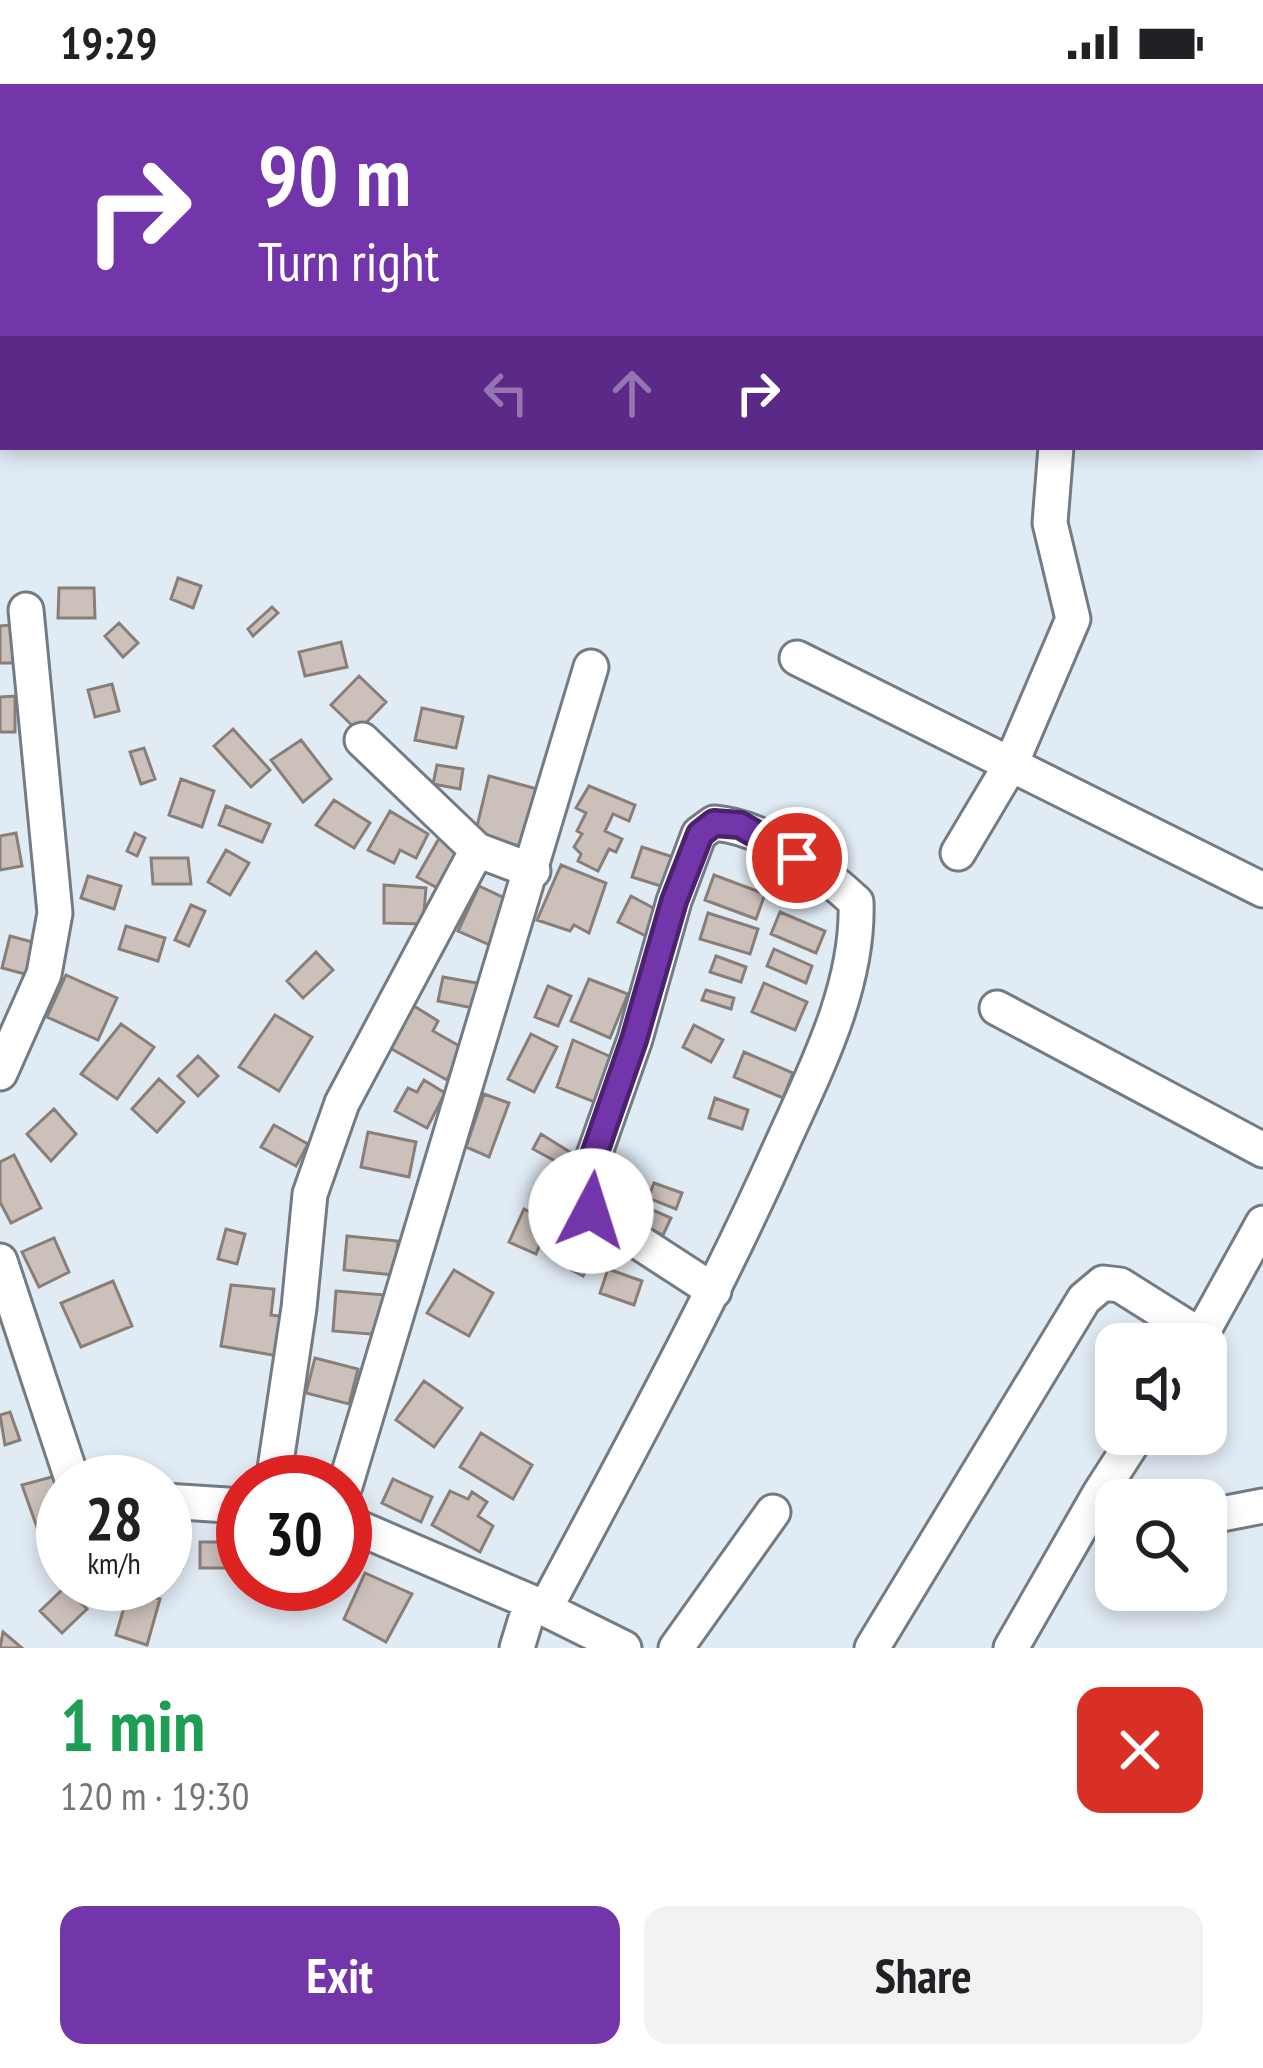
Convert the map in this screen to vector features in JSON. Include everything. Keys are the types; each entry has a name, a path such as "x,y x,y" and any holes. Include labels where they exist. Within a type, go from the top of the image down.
{"street":[{"path":"958,853 1011,764 1073,619 1050,523 1056,450"},
{"path":"0,1073 44,974 55,913 26,610"},
{"path":"797,658 1263,890"},
{"path":"354,1455 591,667"},
{"path":"362,740 477,850 532,871"},
{"path":"517,1648 714,1291 820,1057 857,944 856,902 832,880 751,830 714,823 700,834 674,901 634,1040 586,1178 591,1211 714,1291"},
{"path":"277,1455 310,1193 342,1103 477,850"},
{"path":"997,1008 1263,1150"},
{"path":"1208,1323 1263,1223"},
{"path":"0,1261 64,1455"},
{"path":"872,1648 1084,1299 1103,1283 1120,1285 1175,1323"},
{"path":"1227,1513 1263,1506"},
{"path":"676,1648 773,1513"},
{"path":"1011,1648 1095,1525"},
{"path":"372,1534 538,1605 624,1648"}],"building":[{"path":"178,578 201,586 193,608 171,599"},
{"path":"59,588 94,588 95,618 58,618"},
{"path":"272,607 278,613 253,636 248,629"},
{"path":"119,623 138,643 123,657 105,636"},
{"path":"12,625 13,663 0,663 0,626"},
{"path":"341,642 347,667 305,676 299,652"},
{"path":"359,676 386,702 358,731 331,705"},
{"path":"112,684 119,711 95,717 88,690"},
{"path":"15,696 15,732 0,732 0,697"},
{"path":"422,708 463,717 456,748 415,740"},
{"path":"233,729 270,770 251,787 214,746"},
{"path":"301,740 331,779 303,802 271,760"},
{"path":"144,748 155,779 141,784 130,752"},
{"path":"437,765 463,769 460,789 433,784"},
{"path":"489,776 541,790 528,848 475,835"},
{"path":"181,779 214,791 202,827 169,815"},
{"path":"589,786 635,805 629,821 613,814 605,831 622,839 616,852 609,849 598,871 578,861 581,854 574,847 586,813 576,808"},
{"path":"334,800 370,823 354,848 316,825"},
{"path":"226,806 270,824 262,842 219,825"},
{"path":"390,811 428,834 416,858 400,850 394,863 368,850"},
{"path":"16,833 22,866 0,870 0,836"},
{"path":"135,833 145,838 137,856 127,851"},
{"path":"441,835 467,852 443,891 417,877"},
{"path":"642,847 673,857 664,887 632,877"},
{"path":"226,850 249,863 230,895 208,882"},
{"path":"151,858 188,858 191,884 153,884"},
{"path":"561,865 606,883 589,933 574,925 570,931 537,920"},
{"path":"714,875 765,894 756,919 705,900"},
{"path":"88,876 121,886 114,909 81,898"},
{"path":"384,885 426,888 423,924 384,923"},
{"path":"479,886 511,901 490,945 458,931"},
{"path":"631,896 659,911 646,936 618,922"},
{"path":"191,905 205,911 189,946 175,940"},
{"path":"780,912 825,931 816,953 771,934"},
{"path":"708,913 758,929 750,954 700,939"},
{"path":"126,926 165,938 158,961 119,949"},
{"path":"10,936 40,944 32,976 2,968"},
{"path":"774,949 812,966 806,983 767,966"},
{"path":"316,952 333,970 303,998 287,981"},
{"path":"716,956 746,967 741,982 710,972"},
{"path":"66,975 117,998 98,1040 47,1017"},
{"path":"443,977 482,984 478,1009 438,1001"},
{"path":"589,979 628,994 610,1038 571,1021"},
{"path":"764,983 807,1002 795,1030 752,1012"},
{"path":"548,986 571,996 558,1026 535,1017"},
{"path":"706,990 734,998 731,1009 702,1000"},
{"path":"414,1006 438,1021 433,1031 463,1048 447,1080 390,1048"},
{"path":"275,1015 312,1037 279,1091 239,1067"},
{"path":"121,1024 154,1047 117,1099 81,1074"},
{"path":"694,1025 723,1040 711,1062 683,1047"},
{"path":"531,1034 557,1047 534,1092 508,1079"},
{"path":"573,1040 618,1060 602,1105 557,1087"},
{"path":"744,1052 793,1073 783,1098 734,1077"},
{"path":"198,1056 218,1076 198,1096 178,1076"},
{"path":"159,1079 184,1102 157,1132 132,1109"},
{"path":"424,1080 445,1093 427,1128 395,1111 408,1088 417,1092"},
{"path":"484,1094 509,1103 489,1157 466,1147"},
{"path":"715,1098 748,1110 742,1129 709,1118"},
{"path":"54,1109 76,1134 51,1161 27,1134"},
{"path":"274,1125 308,1144 296,1166 261,1147"},
{"path":"368,1132 416,1142 409,1177 361,1167"},
{"path":"541,1134 573,1154 566,1167 533,1149"},
{"path":"14,1155 41,1208 11,1223 0,1202 0,1162"},
{"path":"613,1174 641,1183 629,1220 601,1211"},
{"path":"654,1183 682,1193 676,1209 648,1198"},
{"path":"641,1205 671,1218 663,1235 634,1221"},
{"path":"524,1209 549,1222 536,1254 509,1242"},
{"path":"226,1229 245,1234 237,1264 218,1259"},
{"path":"347,1236 398,1241 395,1275 344,1270"},
{"path":"588,1237 602,1244 583,1276 572,1270"},
{"path":"54,1238 69,1272 39,1287 22,1252"},
{"path":"608,1269 642,1281 634,1305 600,1293"},
{"path":"454,1270 493,1293 469,1336 427,1313"},
{"path":"113,1281 132,1326 81,1347 61,1303"},
{"path":"231,1285 274,1289 271,1315 293,1318 284,1357 221,1346"},
{"path":"336,1291 386,1295 382,1335 333,1331"},
{"path":"315,1358 358,1369 349,1404 306,1393"},
{"path":"424,1381 462,1408 434,1447 396,1420"},
{"path":"10,1412 20,1440 5,1445 0,1415"},
{"path":"481,1433 532,1465 513,1499 460,1467"},
{"path":"393,1479 432,1497 421,1522 382,1503"},
{"path":"36,1481 36,1525 22,1485"},
{"path":"450,1491 468,1499 472,1492 487,1502 478,1516 493,1526 480,1552 432,1525"},
{"path":"200,1542 216,1542 216,1568 200,1568"},
{"path":"372,1576 412,1594 386,1642 344,1619 348,1611 372,1611"},
{"path":"40,1611 85,1611 62,1633"},
{"path":"123,1611 157,1611 147,1645 116,1635"},
{"path":"3,1632 22,1648 0,1648"}],"route":[{"path":"591,1211 586,1178 634,1040 674,901 700,834 714,823 740,825 797,858"}]}
